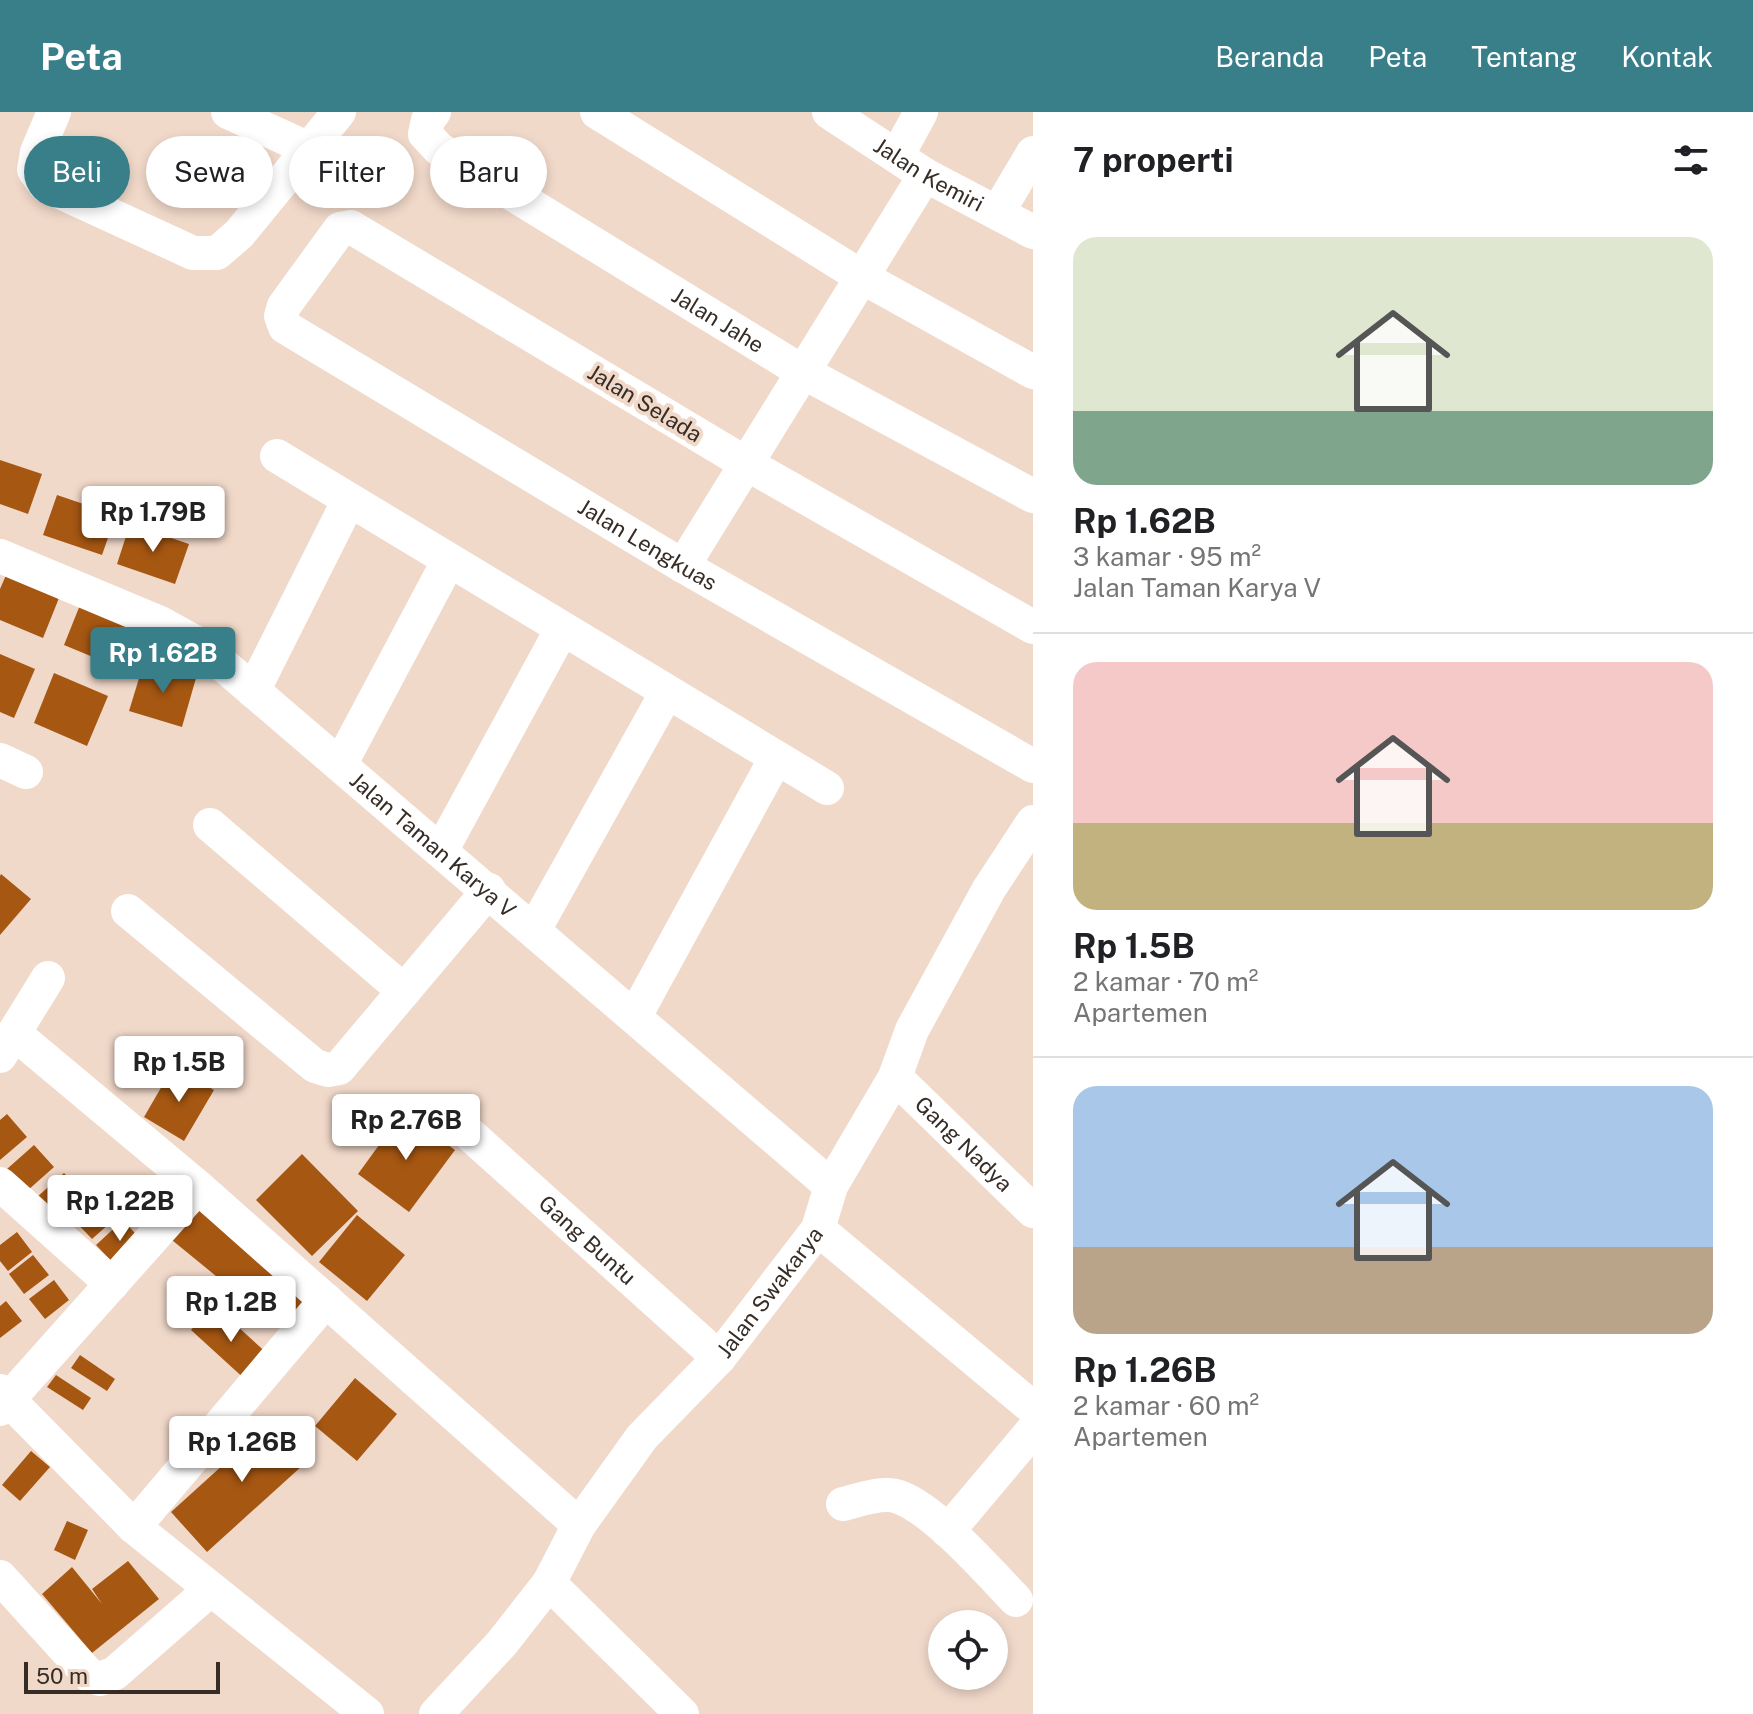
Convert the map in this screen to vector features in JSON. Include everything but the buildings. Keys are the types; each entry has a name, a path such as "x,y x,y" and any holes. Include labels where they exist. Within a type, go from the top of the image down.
{"street":[{"path":"54,112 37,152 34,170 45,185 193,253 217,253 239,234 289,171"},
{"path":"228,112 289,140"},
{"path":"318,136 339,112"},
{"path":"597,112 862,277 1033,372"},
{"name":"Jalan Kemiri","path":"829,112 925,175 1033,232"},
{"path":"897,156 921,112"},
{"name":"Jalan Jahe","path":"431,116 425,134 439,149 803,372 1033,496"},
{"path":"998,212 1033,153"},
{"path":"683,566 925,175"},
{"name":"Jalan Selada","path":"284,306 340,229 351,227 747,464 1033,627"},
{"name":"Jalan Lengkuas","path":"284,306 281,316 285,327 683,566 1033,766"},
{"path":"277,456 827,788"},
{"path":"253,691 349,500"},
{"name":"Jalan Taman Karya V","path":"0,556 160,623 200,645 831,1186"},
{"path":"340,765 449,560"},
{"path":"441,851 562,629"},
{"path":"534,930 667,692"},
{"path":"635,1016 776,758"},
{"path":"210,825 404,991"},
{"name":"Jalan Swakarya","path":"436,1714 502,1643 549,1583 579,1525 642,1437 719,1358 818,1229 831,1186 895,1077 912,1030 989,889 1030,837"},
{"path":"128,911 315,1066 328,1070 339,1068 489,890"},
{"path":"48,978 7,1045 198,1187 579,1525"},
{"name":"Gang Nadya","path":"895,1077 1033,1211"},
{"name":"Gang Buntu","path":"455,1121 719,1358"},
{"path":"0,1184 112,1284"},
{"path":"198,1187 3,1400 134,1527 367,1714"},
{"path":"818,1229 1033,1408"},
{"path":"134,1527 326,1300"},
{"path":"948,1531 1033,1430"},
{"path":"843,1504 878,1496 897,1496 948,1531 1016,1600"},
{"path":"0,1577 89,1675 100,1679 115,1673 211,1589"},
{"path":"549,1583 682,1714"}]}
